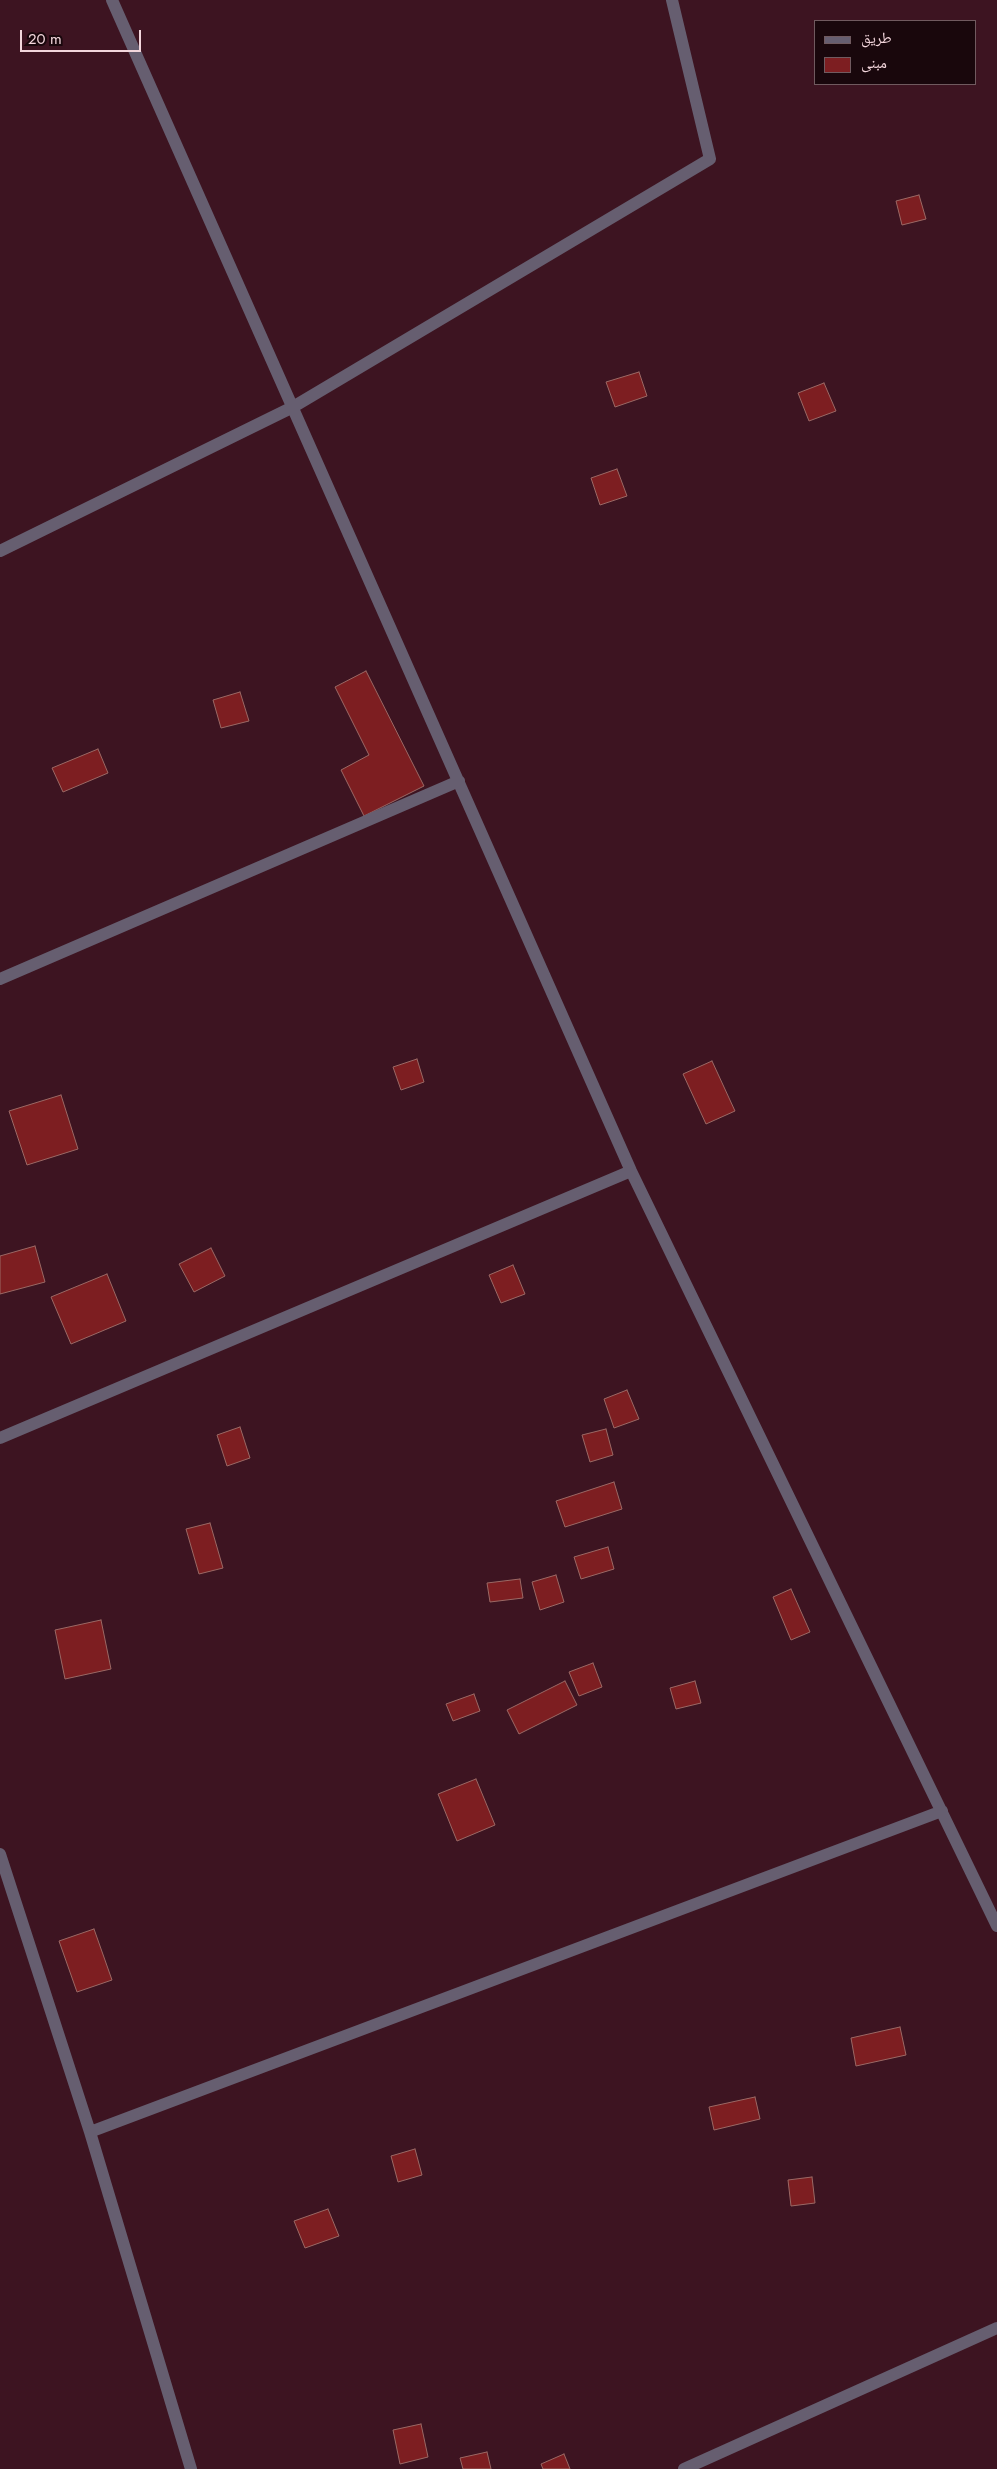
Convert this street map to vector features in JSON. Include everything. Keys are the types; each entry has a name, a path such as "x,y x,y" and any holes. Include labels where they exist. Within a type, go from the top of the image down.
{"street":[{"path":"112,0 631,1171 997,1926"},
{"path":"0,551 293,407 710,159 672,0"},
{"path":"0,979 459,781"},
{"path":"0,1438 631,1171"},
{"path":"90,2132 942,1810"},
{"path":"0,1854 90,2132 191,2469"},
{"path":"684,2469 997,2328"}],"building":[{"path":"919,195 926,219 902,225 896,201"},
{"path":"639,372 647,396 615,407 606,382"},
{"path":"824,383 836,411 809,421 798,393"},
{"path":"617,469 627,496 600,505 591,478"},
{"path":"366,671 424,786 364,816 341,770 369,755 335,687"},
{"path":"240,692 249,721 221,728 213,700"},
{"path":"98,749 108,773 63,792 52,768"},
{"path":"417,1059 424,1082 401,1090 393,1067"},
{"path":"712,1061 735,1111 706,1124 683,1074"},
{"path":"61,1095 78,1149 27,1165 9,1111"},
{"path":"35,1246 45,1282 0,1294 0,1256"},
{"path":"211,1248 225,1276 194,1292 179,1264"},
{"path":"513,1265 525,1294 501,1303 489,1275"},
{"path":"107,1274 126,1321 71,1344 51,1297"},
{"path":"627,1390 639,1419 614,1428 604,1399"},
{"path":"240,1427 250,1458 227,1466 217,1435"},
{"path":"606,1429 613,1455 590,1462 582,1435"},
{"path":"614,1482 622,1509 565,1527 556,1501"},
{"path":"210,1523 223,1568 199,1574 186,1529"},
{"path":"608,1547 614,1569 581,1579 574,1557"},
{"path":"556,1575 564,1602 540,1610 532,1582"},
{"path":"520,1579 523,1598 490,1602 487,1583"},
{"path":"791,1589 810,1632 791,1640 773,1597"},
{"path":"101,1620 111,1669 65,1679 55,1630"},
{"path":"593,1663 602,1687 579,1696 569,1672"},
{"path":"565,1681 577,1705 519,1734 507,1710"},
{"path":"695,1681 701,1703 676,1709 670,1688"},
{"path":"474,1694 480,1711 453,1721 446,1704"},
{"path":"476,1779 495,1825 457,1841 438,1794"},
{"path":"94,1929 112,1980 77,1992 59,1941"},
{"path":"900,2027 906,2055 856,2066 851,2038"},
{"path":"755,2097 760,2119 714,2130 709,2107"},
{"path":"415,2149 422,2175 398,2182 391,2156"},
{"path":"812,2177 815,2203 791,2206 788,2180"},
{"path":"328,2209 339,2236 305,2248 294,2221"},
{"path":"421,2424 428,2457 400,2464 393,2430"},
{"path":"487,2452 491,2469 463,2469 460,2458"},
{"path":"564,2454 570,2469 543,2469 541,2464"}]}
